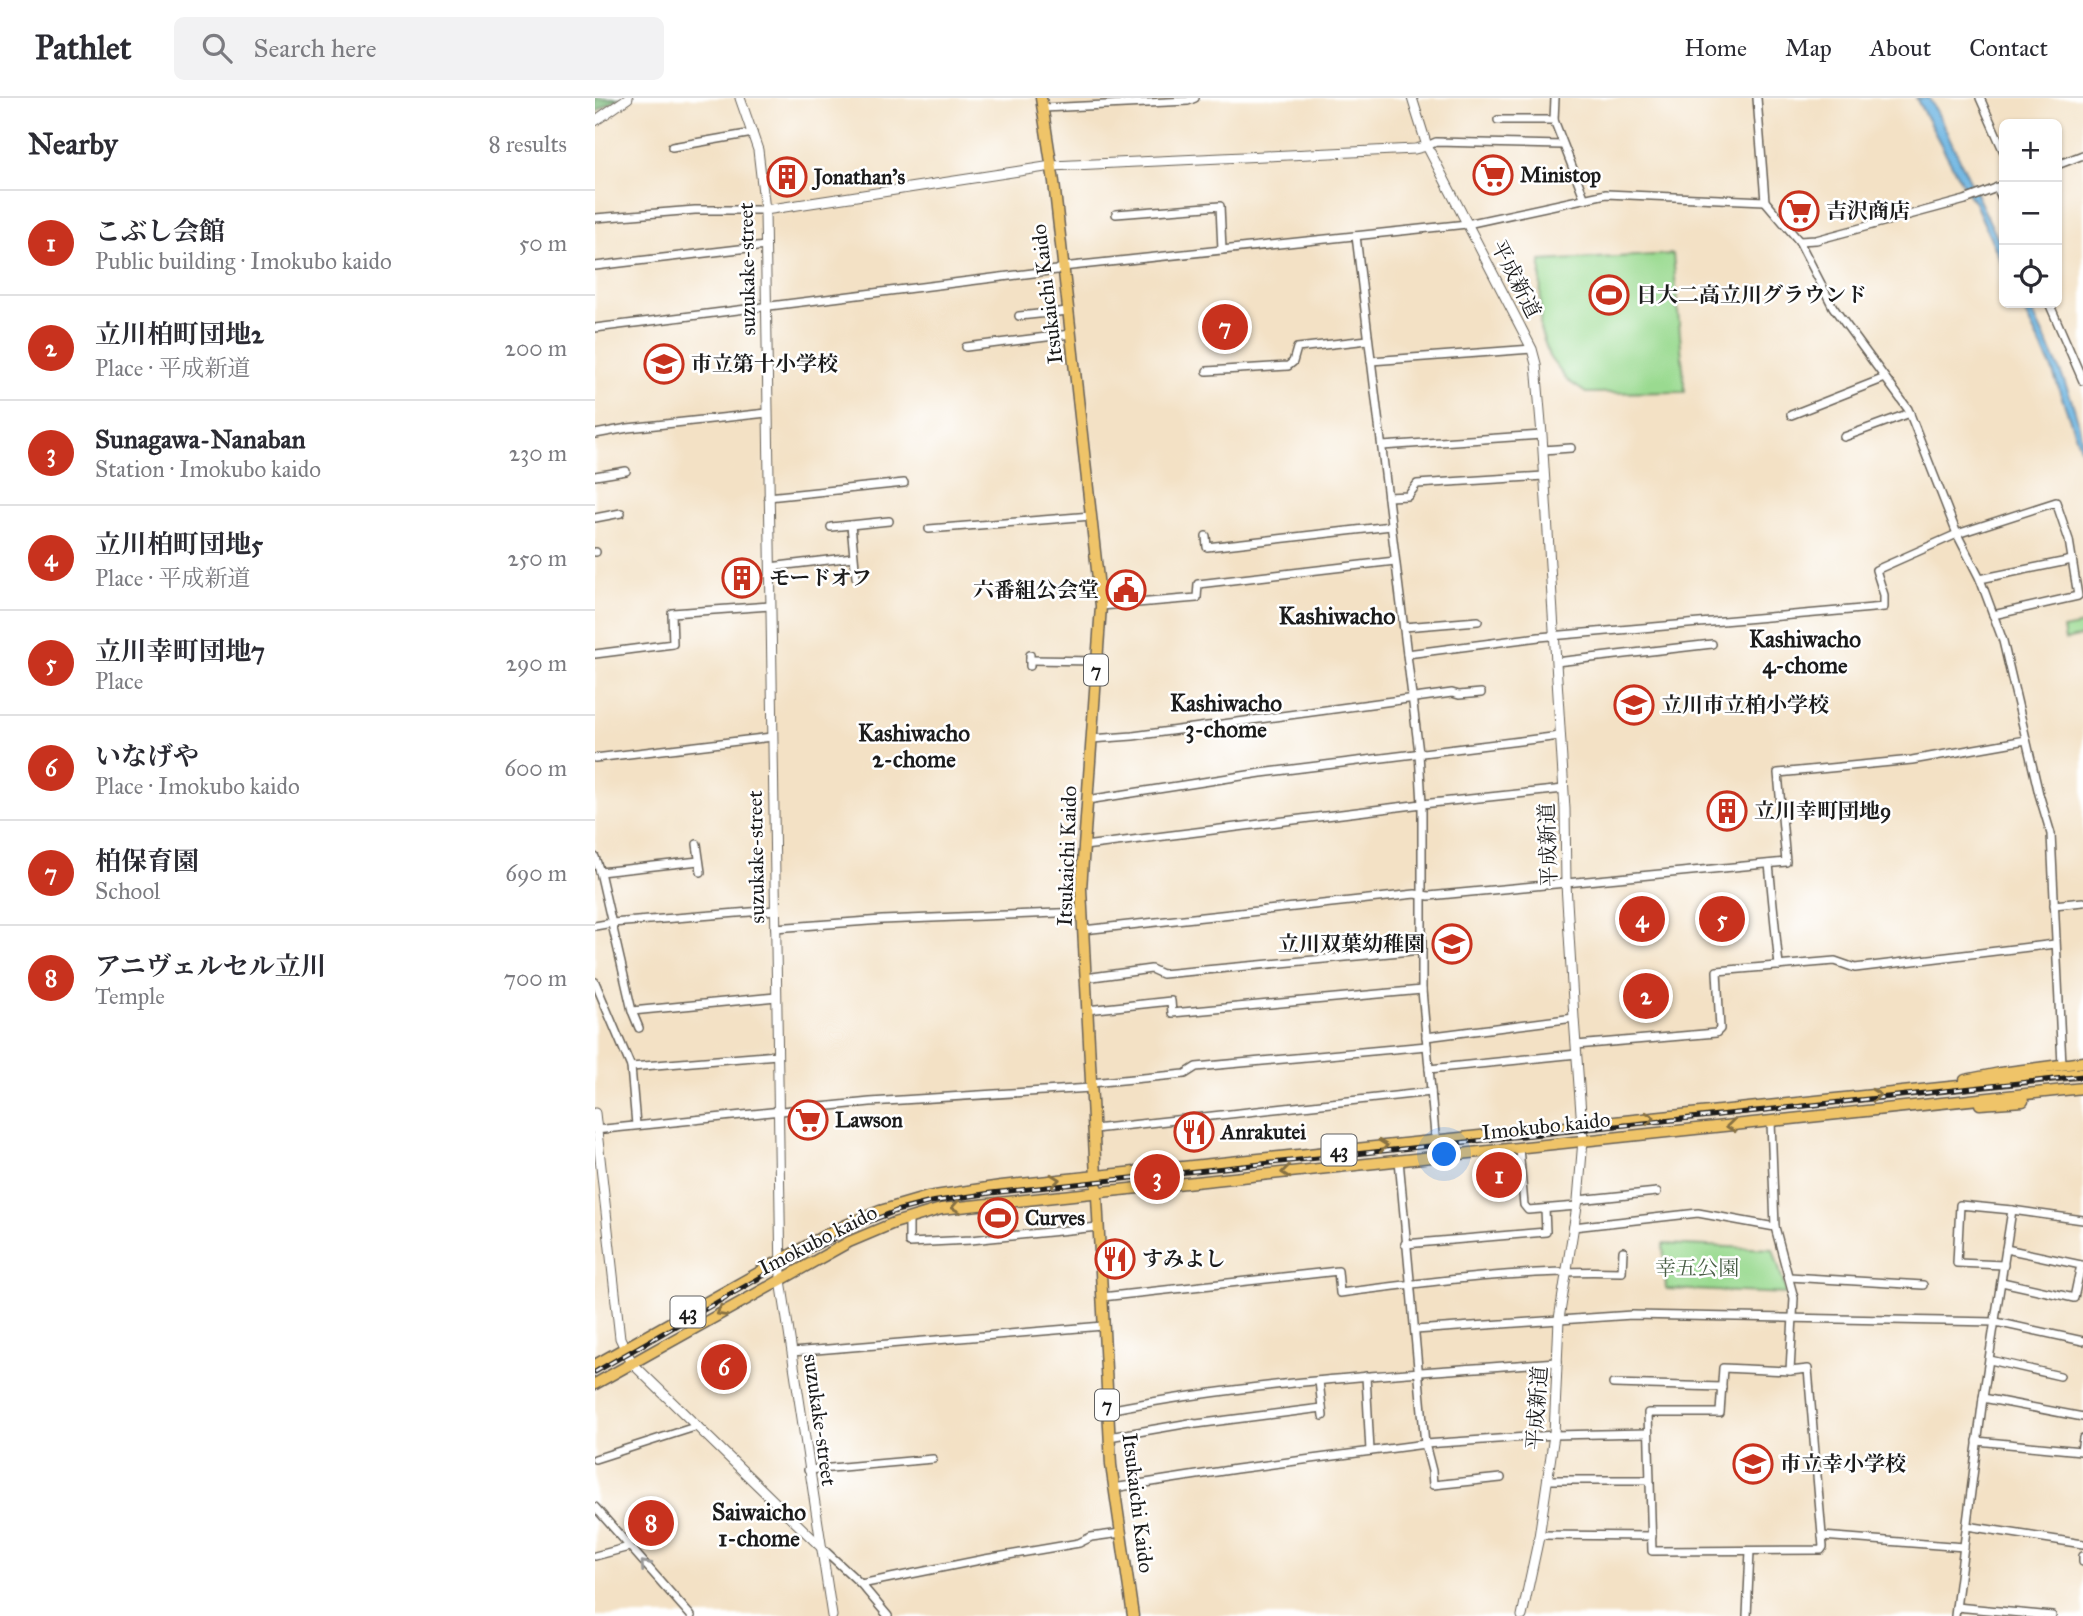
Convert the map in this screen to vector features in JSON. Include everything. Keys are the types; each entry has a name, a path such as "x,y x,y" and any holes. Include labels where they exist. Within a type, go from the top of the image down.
{"main road":[{"name":"Itsukaichi Kaido","path":"1042,103 1052,166 1101,606 1081,889 1109,1437 1113,1488 1133,1616"},
{"path":"1921,1090 1997,1073 2083,1062"},
{"name":"Imokubo kaido","path":"595,1365 831,1232 880,1211 946,1194 1001,1186 2083,1073"},
{"name":"Imokubo kaido","path":"595,1384 849,1242 909,1218 967,1205 2083,1088"},
{"path":"1924,1104 1995,1104 2083,1094"}],"street":[{"path":"595,121 628,98"},
{"name":"suzukake-street","path":"740,98 753,133 761,167 765,210 781,1280 832,1616"},
{"path":"1042,103 1188,101 1195,98"},
{"name":"平成新道","path":"1412,98 1427,146 1532,349 1536,364 1542,435 1564,789 1566,884 1583,1140 1578,1203 1559,1319 1554,1435 1539,1535 1522,1616"},
{"path":"1555,98 1554,120 1584,197"},
{"path":"1757,98 1765,201 1799,241 1826,296 1910,413 1957,534 1979,579 2003,641 2052,834 2062,1065"},
{"path":"1980,98 1999,141"},
{"path":"1498,120 1554,120"},
{"path":"671,147 753,133"},
{"path":"595,218 695,210 765,210 1052,166 1415,149 1436,142 1563,145"},
{"path":"2062,163 2083,155"},
{"path":"1799,241 1816,240 1965,200 1999,187"},
{"path":"595,328 1057,270 1062,267 1467,224 1584,197 1625,194 1676,199 1765,201"},
{"path":"1116,214 1220,206 1222,250"},
{"path":"1356,236 1419,753 1422,804 1422,990 1437,1157"},
{"path":"595,266 765,246"},
{"path":"2051,308 2083,381"},
{"path":"1019,316 1068,311"},
{"path":"966,347 1071,334"},
{"path":"1207,371 1288,366 1293,362 1297,348 1369,340"},
{"path":"1371,361 1532,349"},
{"path":"1791,415 1885,378"},
{"path":"595,434 767,413"},
{"path":"1844,438 1910,413"},
{"path":"1382,446 1542,435"},
{"path":"1543,450 1571,448"},
{"path":"595,476 626,471"},
{"path":"1388,497 1408,496 1417,484 1544,476"},
{"path":"768,497 904,483"},
{"path":"1407,654 1555,636 1884,607 1884,595 1876,570 1957,534 2056,502 2069,540 2078,596 1993,615"},
{"path":"595,517 621,513"},
{"path":"929,529 1091,516"},
{"path":"831,527 889,522"},
{"path":"851,525 856,577"},
{"path":"1206,536 1207,547 1391,526"},
{"path":"770,567 853,557"},
{"path":"1979,579 2072,560"},
{"path":"1101,606 1197,598 1198,584 1395,561"},
{"path":"595,654 673,644 671,613 770,606"},
{"path":"1403,627 1478,621"},
{"path":"1556,662 1712,644"},
{"path":"1030,660 1097,661"},
{"path":"1091,739 1146,735 1452,692 1459,695 1481,693"},
{"path":"1087,800 1261,773 1560,736"},
{"path":"595,758 772,737"},
{"path":"1083,930 1421,895 1566,884 1786,862 1778,774 1912,760 2026,740"},
{"path":"1084,846 1564,789"},
{"path":"697,844 701,872"},
{"path":"595,858 632,1011 639,1027"},
{"path":"600,872 699,861"},
{"path":"1769,864 1779,966"},
{"path":"2055,905 2083,902"},
{"path":"595,926 775,911"},
{"path":"775,928 871,920 1082,912"},
{"path":"1429,1069 1716,1033 1720,1029 1717,971 1835,961 1855,968 2055,944"},
{"path":"1085,978 1151,969 1162,974 1422,950"},
{"path":"595,982 631,1067 636,1125"},
{"path":"1087,1010 1171,1001 1173,1013 1422,990"},
{"path":"632,1011 776,997"},
{"path":"1426,1037 1574,1018"},
{"path":"596,1129 870,1102 1091,1086 1185,1074 1196,1067 1427,1046"},
{"path":"631,1067 777,1055"},
{"path":"1094,1129 1431,1092"},
{"path":"595,1113 620,1338 632,1363 861,1584 888,1616"},
{"path":"1771,1122 1775,1227 1794,1298 1790,1371"},
{"path":"1519,1148 1524,1205 1528,1210 1657,1192"},
{"path":"1399,1160 1425,1444 1433,1485 1501,1478"},
{"path":"2004,1265 1957,1263 1960,1205 2083,1220"},
{"path":"1405,1244 1546,1232 1545,1209"},
{"path":"2012,1210 1983,1398 1955,1612 2052,1616"},
{"path":"1573,1227 1698,1213 1775,1227"},
{"path":"909,1218 909,1243 971,1240 1098,1227"},
{"path":"2002,1282 2074,1298 2081,1265 2006,1249"},
{"path":"1102,1297 1338,1271 1340,1293 1567,1270 1622,1272 1623,1251"},
{"path":"1789,1278 1923,1285"},
{"path":"1415,1330 1632,1315 1996,1322 2083,1341"},
{"path":"792,1352 1103,1326"},
{"path":"1990,1360 2060,1376"},
{"path":"1108,1410 1175,1396 1366,1376 1558,1362"},
{"path":"1723,1368 1790,1371 1808,1369 1821,1550 1652,1551 1649,1413 1720,1413 1723,1368"},
{"path":"1366,1376 1370,1451"},
{"path":"1109,1437 1190,1423 1322,1412 1319,1381"},
{"path":"1613,1384 1722,1387"},
{"path":"1983,1398 2083,1417"},
{"path":"595,1459 698,1426"},
{"path":"1113,1488 1425,1444 1554,1435 1648,1433"},
{"path":"1977,1441 2081,1451 2083,1438"},
{"path":"809,1470 933,1459"},
{"path":"1548,1480 1649,1480"},
{"path":"595,1507 691,1616"},
{"path":"1967,1526 2083,1544"},
{"path":"861,1584 1121,1533"},
{"path":"1539,1535 1652,1536"},
{"path":"1822,1536 1964,1547"},
{"path":"595,1556 629,1547"},
{"path":"1747,1616 1750,1551"},
{"path":"2083,1556 2083,1562"}],"green space":[{"path":"595,98 619,98 595,113"},
{"name":"日大二高立川グラウンド","path":"1673,254 1685,392 1586,393 1567,380 1550,358 1540,329 1541,261"},
{"path":"2083,625 2083,636 2065,640 2063,629"},
{"name":"幸五公園","path":"1663,1244 1773,1249 1787,1294 1666,1289"}],"water":[{"path":"1916,98 1929,98 1939,116 1999,242 1999,257 1975,203"},
{"path":"2022,308 2030,308 2063,378 2077,419 2083,457 2052,369"}],"railway":[{"path":"595,1372 786,1263 863,1224 896,1211 931,1202 991,1193 2083,1076"}],"place":[{"name":"Ministop","path":"1493,175"},
{"name":"Jonathan's","path":"787,177"},
{"name":"吉沢商店","path":"1799,211"},
{"name":"日大二高立川グラウンド","path":"1609,295"},
{"name":"柏保育園","path":"1225,327"},
{"name":"市立第十小学校","path":"664,364"},
{"name":"モードオフ","path":"742,578"},
{"name":"六番組公会堂","path":"1126,590"},
{"name":"立川市立柏小学校","path":"1634,705"},
{"name":"立川幸町団地9","path":"1727,811"},
{"name":"立川柏町団地5","path":"1642,919"},
{"name":"立川幸町団地7","path":"1722,919"},
{"name":"立川双葉幼稚園","path":"1452,944"},
{"name":"立川柏町団地2","path":"1646,996"},
{"name":"Lawson","path":"808,1120"},
{"name":"Anrakutei","path":"1194,1132"},
{"name":"こぶし会館","path":"1499,1175"},
{"name":"Sunagawa-Nanaban","path":"1157,1177"},
{"name":"Curves","path":"998,1218"},
{"name":"すみよし","path":"1115,1259"},
{"name":"いなげや","path":"724,1367"},
{"name":"市立幸小学校","path":"1753,1464"},
{"name":"アニヴェルセル立川","path":"651,1523"}],"district":[{"name":"Kashiwacho","path":"1337,616"},
{"name":"Kashiwacho 4-chome","path":"1805,652"},
{"name":"Kashiwacho 3-chome","path":"1226,716"},
{"name":"Kashiwacho 2-chome","path":"914,746"},
{"name":"Saiwaicho 1-chome","path":"759,1525"}]}
